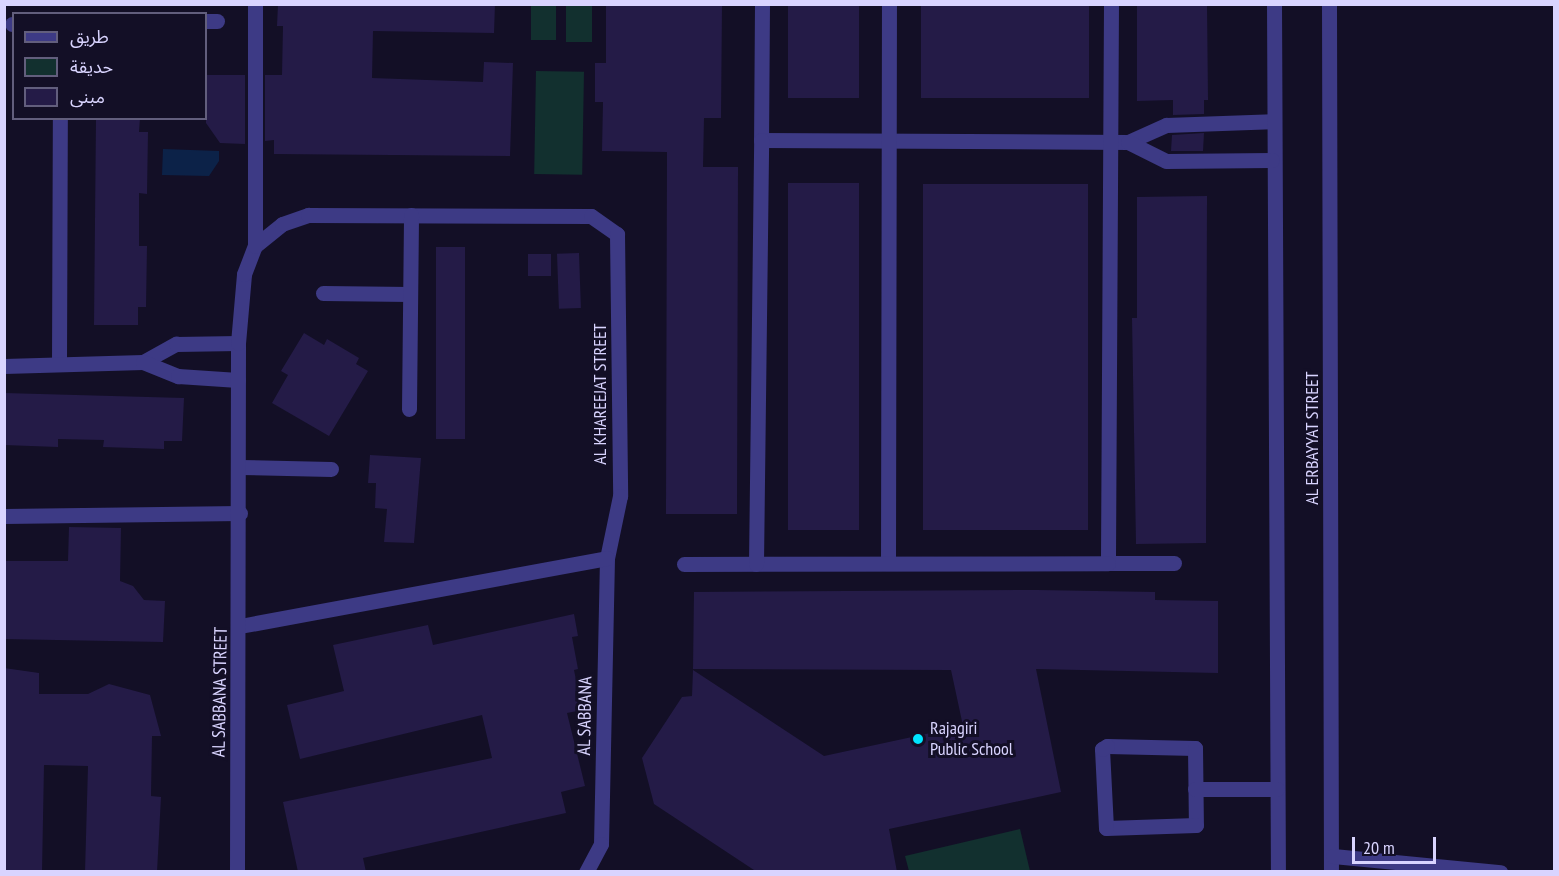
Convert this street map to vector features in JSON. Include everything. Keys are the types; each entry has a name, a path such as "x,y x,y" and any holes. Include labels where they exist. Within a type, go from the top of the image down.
{"street":[{"path":"255,4 255,246"},
{"path":"756,564 762,4"},
{"path":"888,563 889,4"},
{"path":"1108,563 1111,4"},
{"name":"AL ERBAYYAT STREET","path":"1274,4 1272,160 1278,872"},
{"name":"AL ERBAYYAT STREET","path":"1329,4 1332,864"},
{"path":"58,364 60,120"},
{"path":"1128,142 1166,125 1274,121"},
{"path":"761,141 1110,141 1128,142 1166,161 1272,160"},
{"name":"AL KHAREEJAT STREET","path":"255,246 282,224 308,215 591,216 617,234 620,496 607,558"},
{"path":"409,409 411,215"},
{"name":"AL SABBANA STREET","path":"237,872 240,626 238,343 244,274 255,246"},
{"path":"323,293 410,294"},
{"path":"143,362 176,344 238,343"},
{"path":"4,366 143,362 178,375 238,380"},
{"path":"239,467 331,469"},
{"path":"4,516 240,513"},
{"path":"240,626 607,558"},
{"name":"AL SABBANA","path":"586,872 601,844 607,558"},
{"path":"684,564 1174,563"},
{"path":"1193,746 1195,789 1192,829 1106,828 1102,749 1193,746"},
{"path":"1195,789 1277,789"},
{"path":"1332,864 1500,872"}],"green space":[{"path":"531,5 556,5 556,40 531,40"},
{"path":"566,5 592,5 592,42 566,42"},
{"path":"536,71 584,72 582,175 534,174"},
{"path":"1020,829 1030,871 909,871 905,856"}],"water":[{"path":"163,149 219,151 219,161 209,176 162,175"}],"building":[{"path":"278,4 495,4 494,33 373,31 372,78 483,82 484,62 513,63 510,156 274,154 274,140 265,141 265,75 282,75 283,26 277,26"},
{"path":"606,4 722,4 721,118 704,118 703,167 738,167 737,514 666,514 667,152 602,151 603,102 595,102 595,63 606,63"},
{"path":"788,4 859,4 859,98 788,98"},
{"path":"921,4 1089,4 1089,98 921,98"},
{"path":"1137,4 1207,4 1208,100 1204,100 1204,114 1173,115 1173,100 1137,101"},
{"path":"207,75 245,75 245,144 220,143 206,123"},
{"path":"96,120 140,120 139,132 148,132 147,194 139,193 139,246 147,246 146,307 138,307 138,325 94,325"},
{"path":"1204,133 1203,151 1171,151 1172,135"},
{"path":"788,183 859,183 859,530 788,530"},
{"path":"923,184 1088,184 1088,530 923,530"},
{"path":"1207,196 1206,543 1136,544 1132,318 1137,318 1137,197"},
{"path":"436,247 465,247 465,439 436,439"},
{"path":"579,253 581,308 559,309 557,254"},
{"path":"528,254 551,254 551,276 528,276"},
{"path":"304,333 324,345 327,339 359,358 356,364 368,371 329,436 272,403 288,375 281,371"},
{"path":"4,393 184,398 182,441 164,441 164,449 103,447 104,440 58,439 58,447 4,445"},
{"path":"370,455 421,458 414,543 384,542 387,509 375,508 376,483 368,483"},
{"path":"69,527 121,528 120,581 133,586 144,600 165,601 163,642 4,639 4,561 68,561"},
{"path":"1037,590 1155,592 1155,600 1218,601 1218,673 1036,669 1061,792 889,829 897,872 757,872 654,804 642,758 682,697 692,696 693,670 824,756 963,726 951,670 693,669 694,592"},
{"path":"574,614 578,636 572,637 578,669 574,670 582,710 567,713 585,786 561,792 566,813 363,858 366,872 298,872 283,802 492,758 482,715 300,759 287,705 344,691 333,645 428,625 433,645"},
{"path":"4,668 39,673 39,694 88,694 109,684 150,695 161,736 152,736 151,796 161,797 157,872 85,872 88,766 44,765 42,872 4,872"}],"place":[{"name":"Rajagiri Public School","path":"918,739"}]}
